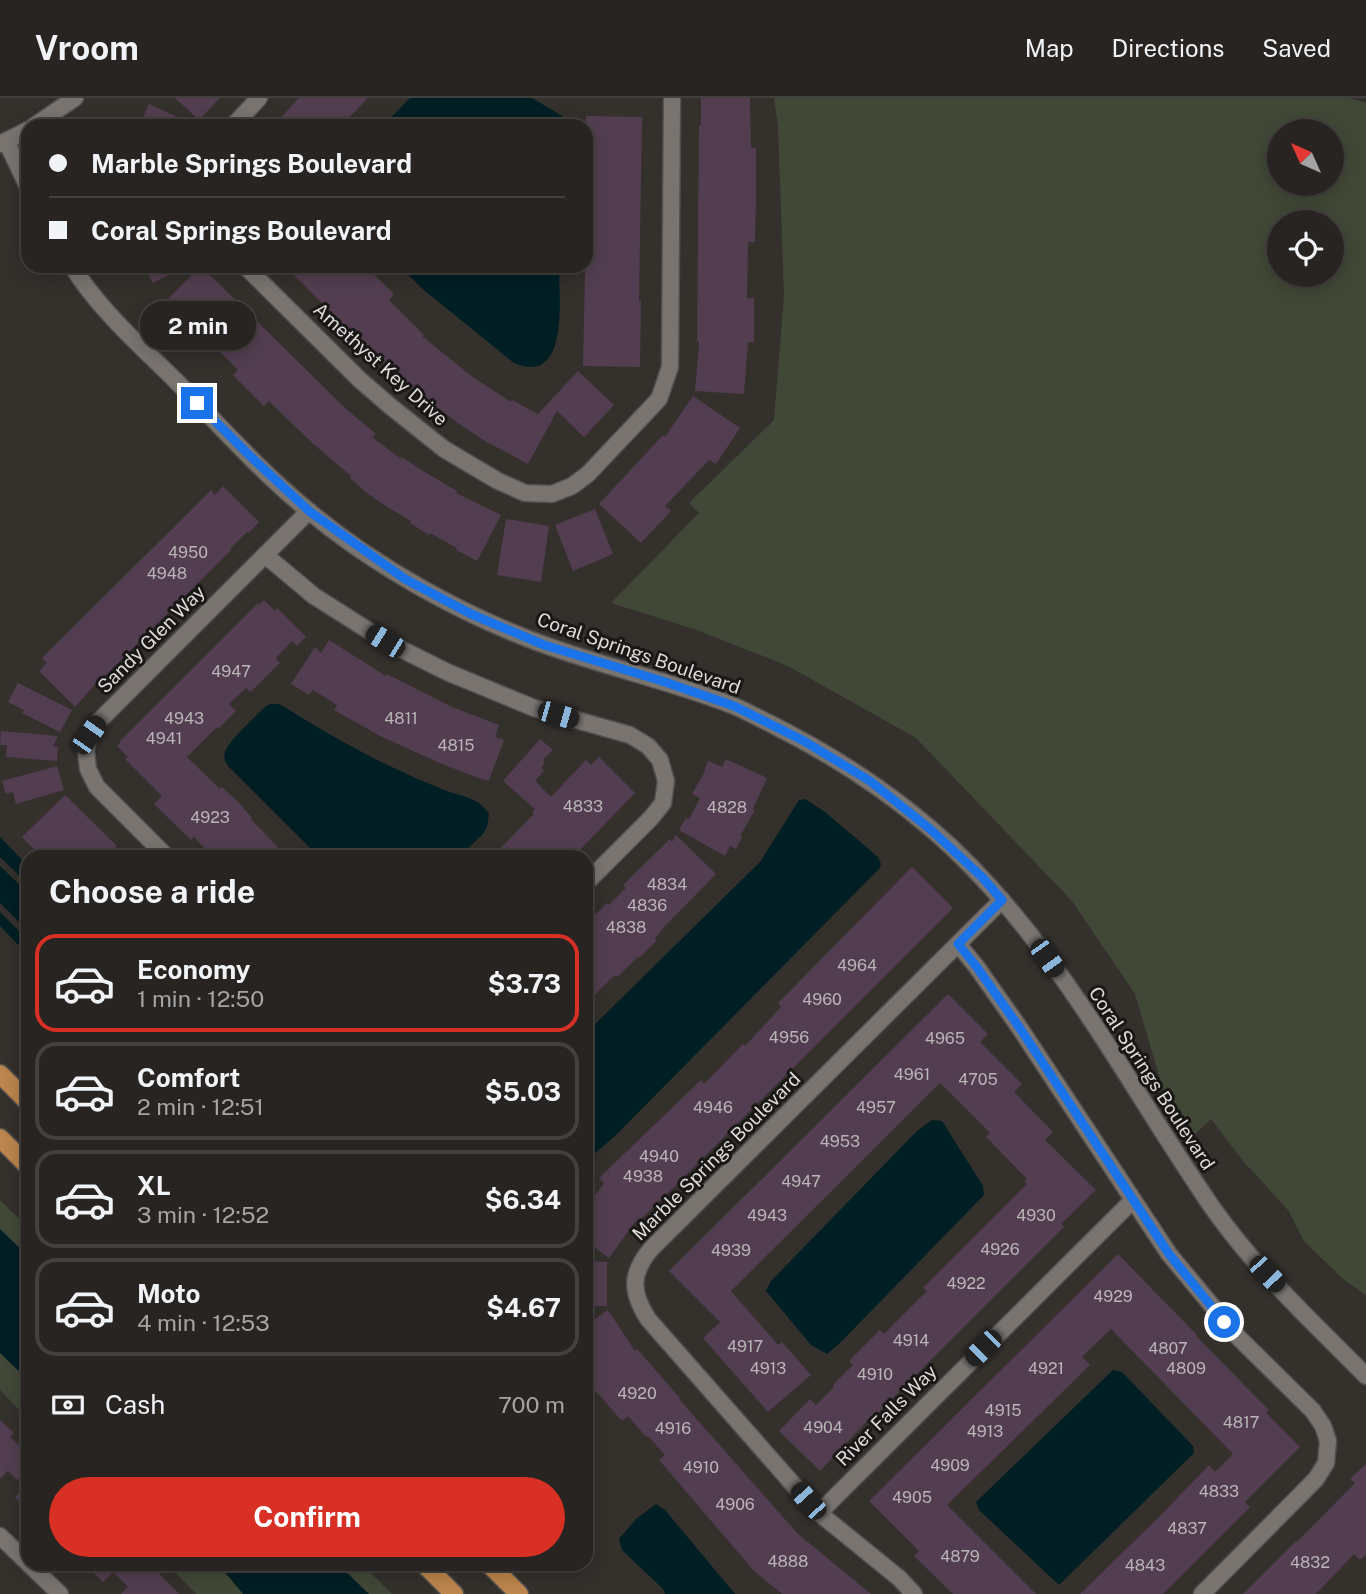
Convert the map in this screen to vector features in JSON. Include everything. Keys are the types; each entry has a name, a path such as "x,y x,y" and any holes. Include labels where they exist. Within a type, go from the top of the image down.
{"main road":[{"path":"0,1074 21,1095"},
{"path":"0,1138 21,1159"},
{"path":"431,1571 454,1594"},
{"path":"496,1571 519,1594"}],"street":[{"path":"44,119 75,98"},
{"path":"240,119 259,98"},
{"name":"Amethyst Key Drive","path":"252,273 359,379 444,449 498,481 525,493 552,494 572,486 588,474 659,399 670,367 672,98"},
{"path":"21,134 3,143 21,175"},
{"name":"Coral Springs Boulevard","path":"76,273 109,314 250,456 309,511 405,579 471,614 544,645 734,706 804,741 870,781 930,829 982,877 1022,924 1059,974 1214,1210 1252,1258 1366,1376"},
{"name":"Sandy Glen Way","path":"159,850 97,787 88,769 86,751 89,735 100,720 309,511"},
{"path":"265,555 314,596 385,641 447,672 534,708 630,735 648,746 660,760 666,781 663,803 593,876"},
{"name":"Marble Springs Boulevard","path":"914,1594 899,1578 819,1513 648,1319 635,1292 637,1270 651,1249 1002,900"},
{"path":"958,944 1019,1027 1169,1254 1229,1327 1313,1411 1323,1426 1328,1441 1326,1463 1316,1479 1202,1594"},
{"name":"River Falls Way","path":"819,1513 1133,1200"},
{"path":"0,1536 21,1556"},
{"path":"36,1571 60,1594"}],"green space":[{"path":"774,98 1350,98 1366,103 1366,1295 1343,1279 1304,1241 1288,1210 1243,1161 1211,1119 1188,1141 1173,1123 1135,994 1072,901 916,738 788,666 694,629 611,603 699,513 689,503 774,420 784,295 778,126"},
{"path":"0,1200 21,1221 21,1412 0,1390"},
{"path":"174,1571 369,1571 392,1594 196,1594"}],"water":[{"path":"410,98 532,98 562,116 562,119 390,119"},
{"path":"406,273 559,273 560,316 553,351 545,362 532,367 514,363"},
{"path":"266,706 283,706 384,763 476,801 489,814 487,827 466,850 312,850 225,760 225,752 231,741"},
{"path":"805,799 825,812 878,857 881,864 879,869 615,1136 593,1155 593,1026 760,862 799,800"},
{"path":"0,837 21,859 21,877 0,857"},
{"path":"0,866 21,886 21,924 0,903"},
{"path":"0,912 21,933 21,948 0,926"},
{"path":"932,1120 942,1121 983,1186 984,1195 827,1354 811,1345 766,1291 771,1281 917,1131"},
{"path":"0,1229 21,1249 21,1373 0,1353"},
{"path":"1113,1370 1122,1372 1193,1446 1194,1453 1059,1585 979,1510 976,1502"},
{"path":"656,1504 665,1510 735,1594 665,1594 622,1550 619,1539 636,1519"},
{"path":"223,1571 345,1571 369,1594 243,1594"}],"building":[{"path":"175,98 220,98 198,119"},
{"path":"299,98 368,98 348,119 280,119"},
{"path":"701,98 750,98 751,148 756,148 756,198 755,242 748,242 747,298 754,298 754,342 748,342 744,394 695,391 699,342"},
{"path":"149,104 182,119 142,119"},
{"path":"586,116 642,117 640,367 583,366 585,273 593,273 593,119 586,119"},
{"path":"148,273 172,273 153,283"},
{"path":"194,273 208,273 345,408 376,434 372,437 401,459 402,457 457,491 456,493 501,515 477,561 430,533 429,535 367,493 269,401 264,406 233,375 238,370 168,299"},
{"path":"292,273 372,273 394,294 389,300 424,335 422,336 470,375 511,402 512,400 538,414 578,371 614,405 584,437 557,411 528,464 485,441 397,378"},
{"path":"693,396 740,428 716,464 709,460 665,506 671,511 641,543 599,504 663,435 665,437"},
{"path":"223,486 259,522 75,707 39,671 47,663 42,658 211,490 215,495"},
{"path":"595,509 613,554 573,571 555,525"},
{"path":"506,519 549,526 541,582 497,575"},
{"path":"264,600 275,611 277,608 306,637 297,646 292,641 276,658 280,663 260,683 250,692 246,688 229,704 236,711 187,757 240,804 280,850 206,850 194,837 191,840 154,804 162,796 125,759 128,757 117,746"},
{"path":"329,640 386,676 387,674 452,707 499,725 495,737 504,740 489,780 442,764 380,736 334,710 337,705 313,690 309,695 291,684 315,647 321,653"},
{"path":"18,683 72,710 60,732 22,713 24,710 8,702"},
{"path":"1,731 58,736 53,746 58,747 57,761 6,757 7,745 0,745"},
{"path":"540,739 553,750 543,760 545,762 541,768 544,771 535,781 551,797 586,760 591,765 599,757 635,793 580,850 499,850 534,814 532,812 535,809 503,781"},
{"path":"726,759 767,778 736,849 730,846 725,856 679,830 686,818 689,819 700,798 692,794 708,761 722,767"},
{"path":"57,766 64,790 16,804 13,792 6,794 2,781"},
{"path":"65,795 117,846 113,850 34,850 22,837"},
{"path":"676,835 716,874 667,924 655,938 657,940 639,958 617,977 615,975 593,996 593,917 626,888 623,885 670,839 672,842"},
{"path":"912,867 953,908 676,1185 640,1220 638,1218 609,1258 593,1246 593,1198 604,1183 599,1178 701,1080 704,1084 743,1044 745,1046 781,1007 778,1003"},
{"path":"948,994 988,1034 980,1042 1022,1084 1014,1092 1053,1132 1045,1140 1096,1190 1061,1224 1064,1227 874,1417 873,1415 820,1471 779,1431 810,1399 816,1405 834,1387 853,1365 849,1361 880,1330 884,1334 927,1291 923,1288 1027,1184 1024,1181 1027,1179 986,1137 990,1133 940,1083 731,1291 778,1345 782,1342 811,1375 768,1412 703,1338 720,1322 669,1271"},
{"path":"1118,1254 1269,1410 1266,1413 1300,1447 1245,1502 1250,1507 1163,1594 1080,1594 1209,1465 1215,1472 1233,1454 1111,1329 1082,1357 1090,1365 947,1505 1036,1594 953,1594 914,1556 919,1551 869,1501"},
{"path":"593,1261 607,1262 607,1306 593,1306"},
{"path":"608,1310 635,1351 637,1349 798,1534 871,1594 782,1594 754,1571 659,1460 665,1455 628,1416 622,1421 593,1388 593,1320"},
{"path":"0,1420 14,1433 10,1437 21,1447 21,1476 17,1480 8,1471 0,1479"},
{"path":"1366,1464 1366,1555 1360,1560 1354,1554 1316,1594 1243,1594 1355,1483 1350,1479"},
{"path":"21,1491 21,1503 15,1497"},
{"path":"157,1571 179,1594 121,1594 128,1587 113,1572 103,1582 93,1572"}],"route":[{"path":"197,403 309,511 405,579 471,614 544,645 734,706 804,741 870,781 930,829 982,877 1002,900 958,944 1019,1027 1169,1254 1224,1322"}]}
